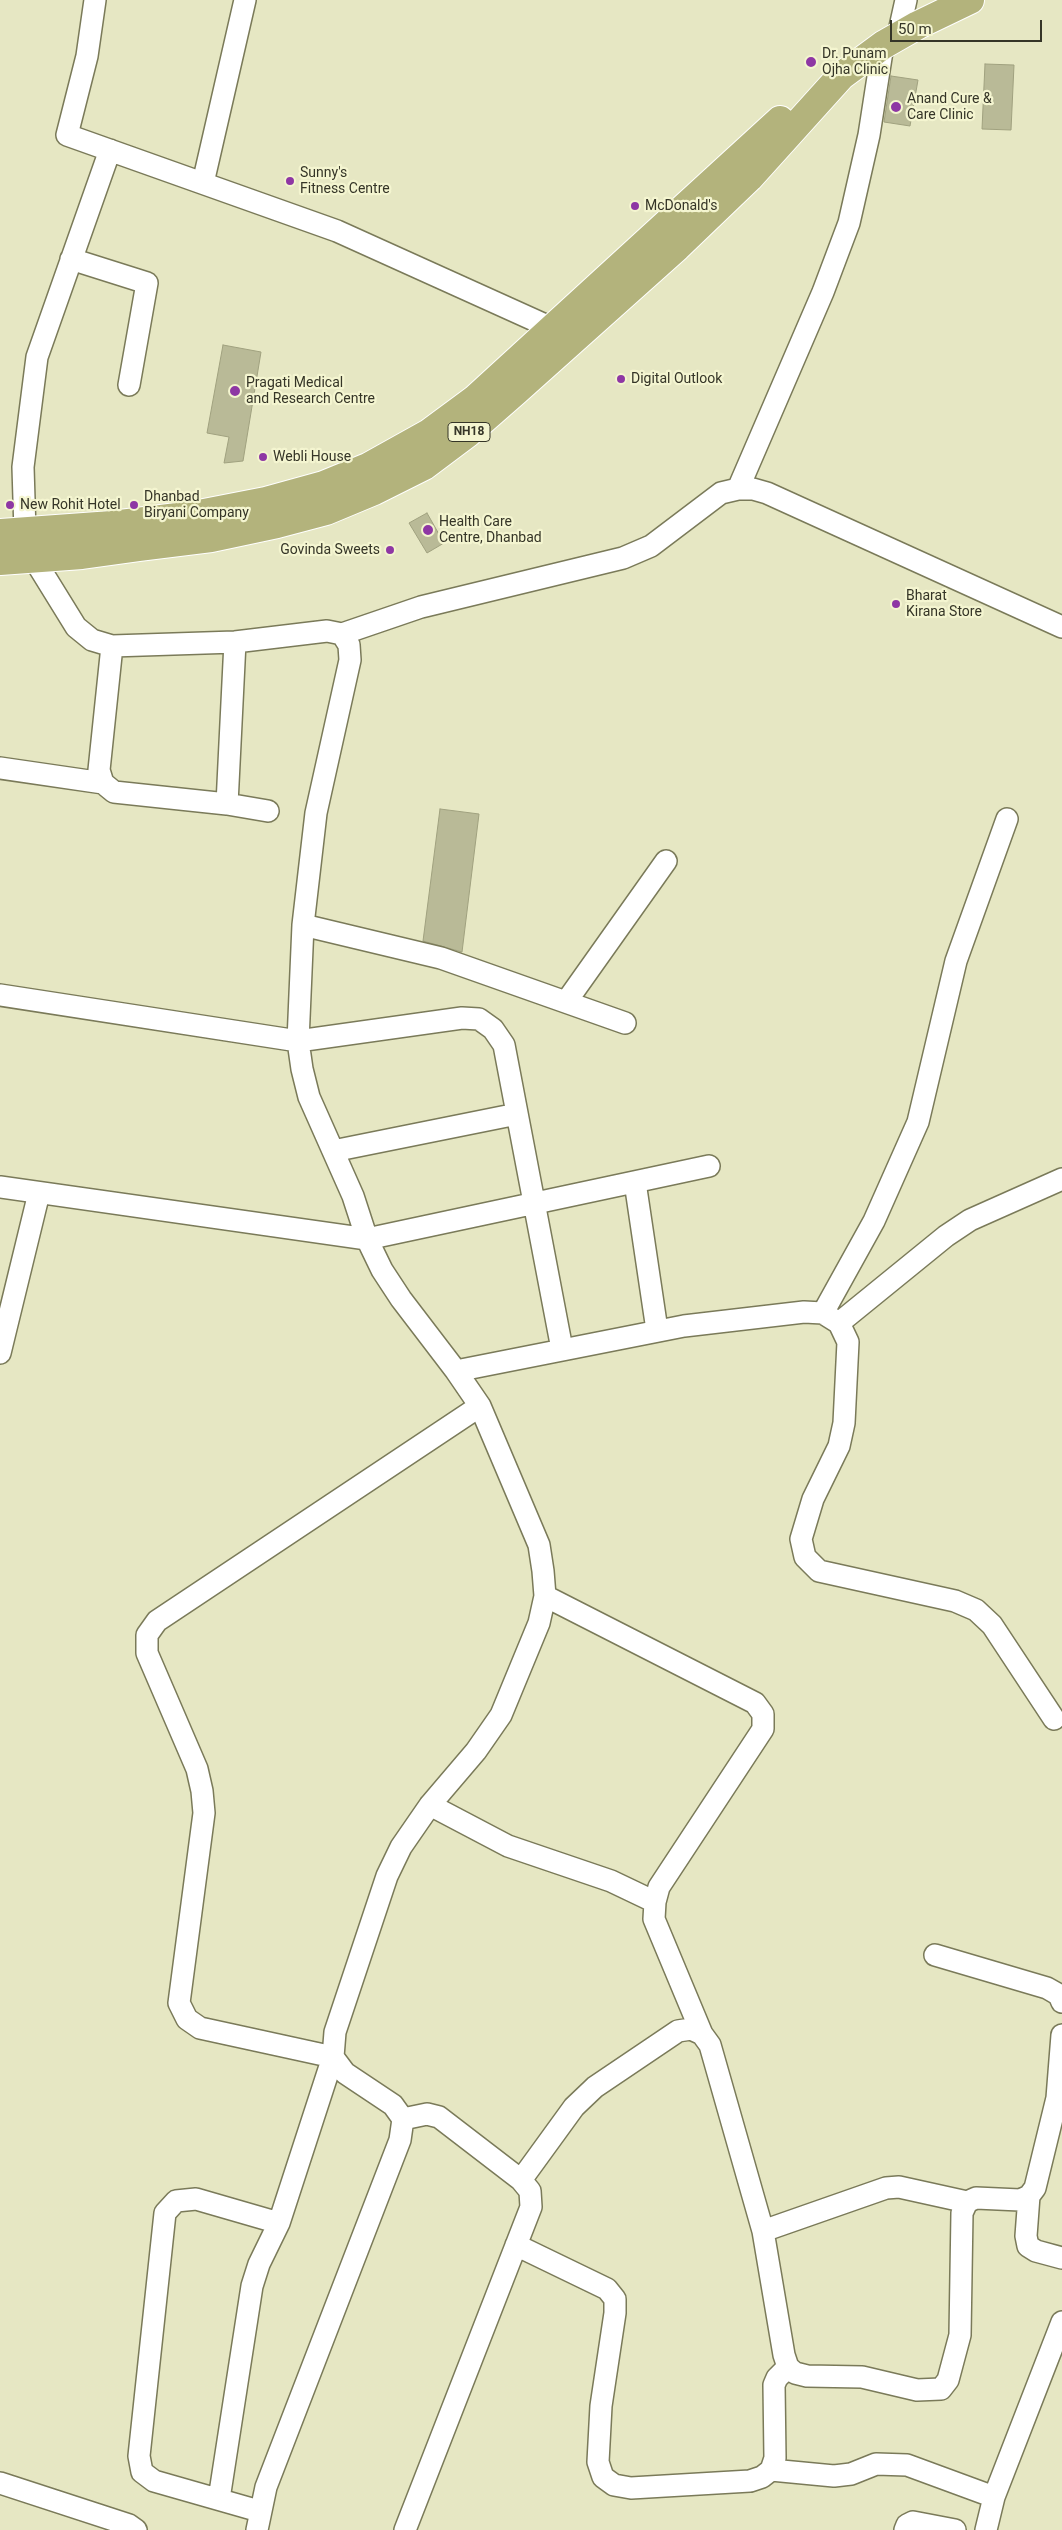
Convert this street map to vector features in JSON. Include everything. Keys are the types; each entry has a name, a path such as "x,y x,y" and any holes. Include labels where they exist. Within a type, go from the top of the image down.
{"highway":[{"name":"NH18","path":"0,561 34,559 211,538 285,522 326,510 374,491 424,466 468,434 564,334 790,111 826,91 841,76 890,41 970,0"},
{"name":"NH18","path":"12,533 112,525 194,515 266,501 324,484 368,466 429,433 564,334"}],"street":[{"path":"95,0 87,56 67,135 336,231 564,334"},
{"path":"203,183 245,0"},
{"path":"738,489 819,301 849,223 890,41 906,0"},
{"path":"12,533 23,467 37,357 110,150"},
{"path":"71,259 147,283 128,385"},
{"path":"34,559 76,627 92,640 112,646 235,642 327,631 342,634 420,607 623,558 651,546 721,493 738,489 753,489 767,493 1062,627"},
{"path":"219,2499 252,2286 259,2264 279,2223 334,2057 335,2032 387,1876 401,1847 430,1805 476,1751 501,1715 539,1622 544,1596 543,1571 538,1545 480,1406 401,1299 382,1270 367,1239 353,1196 309,1097 302,1069 298,1041 303,925 316,813 350,660 349,645 342,634"},
{"path":"227,804 235,642"},
{"path":"103,784 99,770 112,646"},
{"path":"0,768 103,784 114,792 227,804 268,811"},
{"path":"831,1318 914,1130 956,961 1007,819"},
{"path":"566,1002 666,862"},
{"path":"303,925 441,958 625,1023"},
{"path":"0,995 298,1041 462,1018 479,1019 493,1028 504,1045 562,1349"},
{"path":"333,1151 518,1114"},
{"path":"0,1188 367,1239 709,1166"},
{"path":"831,1318 970,1220 1062,1179"},
{"path":"635,1182 657,1330"},
{"path":"0,1353 39,1193"},
{"path":"456,1371 657,1330 804,1312 831,1318 848,1342 844,1424 839,1446 813,1499 801,1539 805,1558 819,1571 955,1601 976,1610 992,1625 1054,1720"},
{"path":"279,2223 196,2199 176,2201 165,2213 139,2456 142,2472 154,2481 219,2499 258,2520 266,2487 400,2140 403,2119 393,2105 346,2073 334,2057 200,2028 187,2018 179,2004 204,1813 197,1769 147,1653 147,1635 157,1621 480,1406"},
{"path":"544,1596 756,1703 763,1714 763,1729 660,1887 655,1902 654,1919 702,2034 710,2045 763,2231 784,2355 788,2366 795,2373 807,2376 862,2377 917,2390 941,2389 948,2380 960,2336 962,2213 967,2202"},
{"path":"430,1805 508,1846 611,1881 655,1902"},
{"path":"935,1955 1047,1988 1059,1995 1062,2002"},
{"path":"521,2180 574,2107 595,2087 678,2031 691,2029 702,2034"},
{"path":"763,2231 886,2188 899,2187 967,2202 976,2198 1020,2200 1029,2196 1035,2188 1057,2098 1062,2035"},
{"path":"403,2119 427,2114 439,2117 521,2180 530,2191 531,2207 405,2530"},
{"path":"1029,2196 1026,2236 1028,2246 1036,2252 1062,2258"},
{"path":"516,2245 607,2289 615,2299 615,2313 601,2406 598,2462 603,2477 614,2485 631,2488 750,2481 762,2477 771,2470 775,2458 774,2386 777,2378 788,2366"},
{"path":"986,2530 994,2497 1055,2362 1062,2322"},
{"path":"771,2470 834,2476 851,2474 876,2464 907,2465 994,2497"},
{"path":"0,2483 88,2521 129,2525 136,2530"},
{"path":"905,2530 907,2525 913,2522 955,2530"}],"building":[{"path":"985,64 1014,65 1011,130 982,129"},
{"path":"891,76 918,80 910,126 884,122"},
{"path":"223,345 261,352 243,461 224,463 229,437 207,433"},
{"path":"427,513 444,543 427,553 409,523"},
{"path":"440,809 479,814 462,952 423,941"}],"place":[{"name":"Dr. Punam Ojha Clinic","path":"811,62"},
{"name":"Anand Cure & Care Clinic","path":"896,107"},
{"name":"Sunny's Fitness Centre","path":"290,181"},
{"name":"McDonald's","path":"635,206"},
{"name":"Digital Outlook","path":"621,379"},
{"name":"Pragati Medical and Research Centre","path":"235,391"},
{"name":"Webli House","path":"263,457"},
{"name":"New Rohit Hotel","path":"10,505"},
{"name":"Dhanbad Biryani Company","path":"134,505"},
{"name":"Health Care Centre, Dhanbad","path":"428,530"},
{"name":"Govinda Sweets","path":"390,550"},
{"name":"Bharat Kirana Store","path":"896,604"}]}
